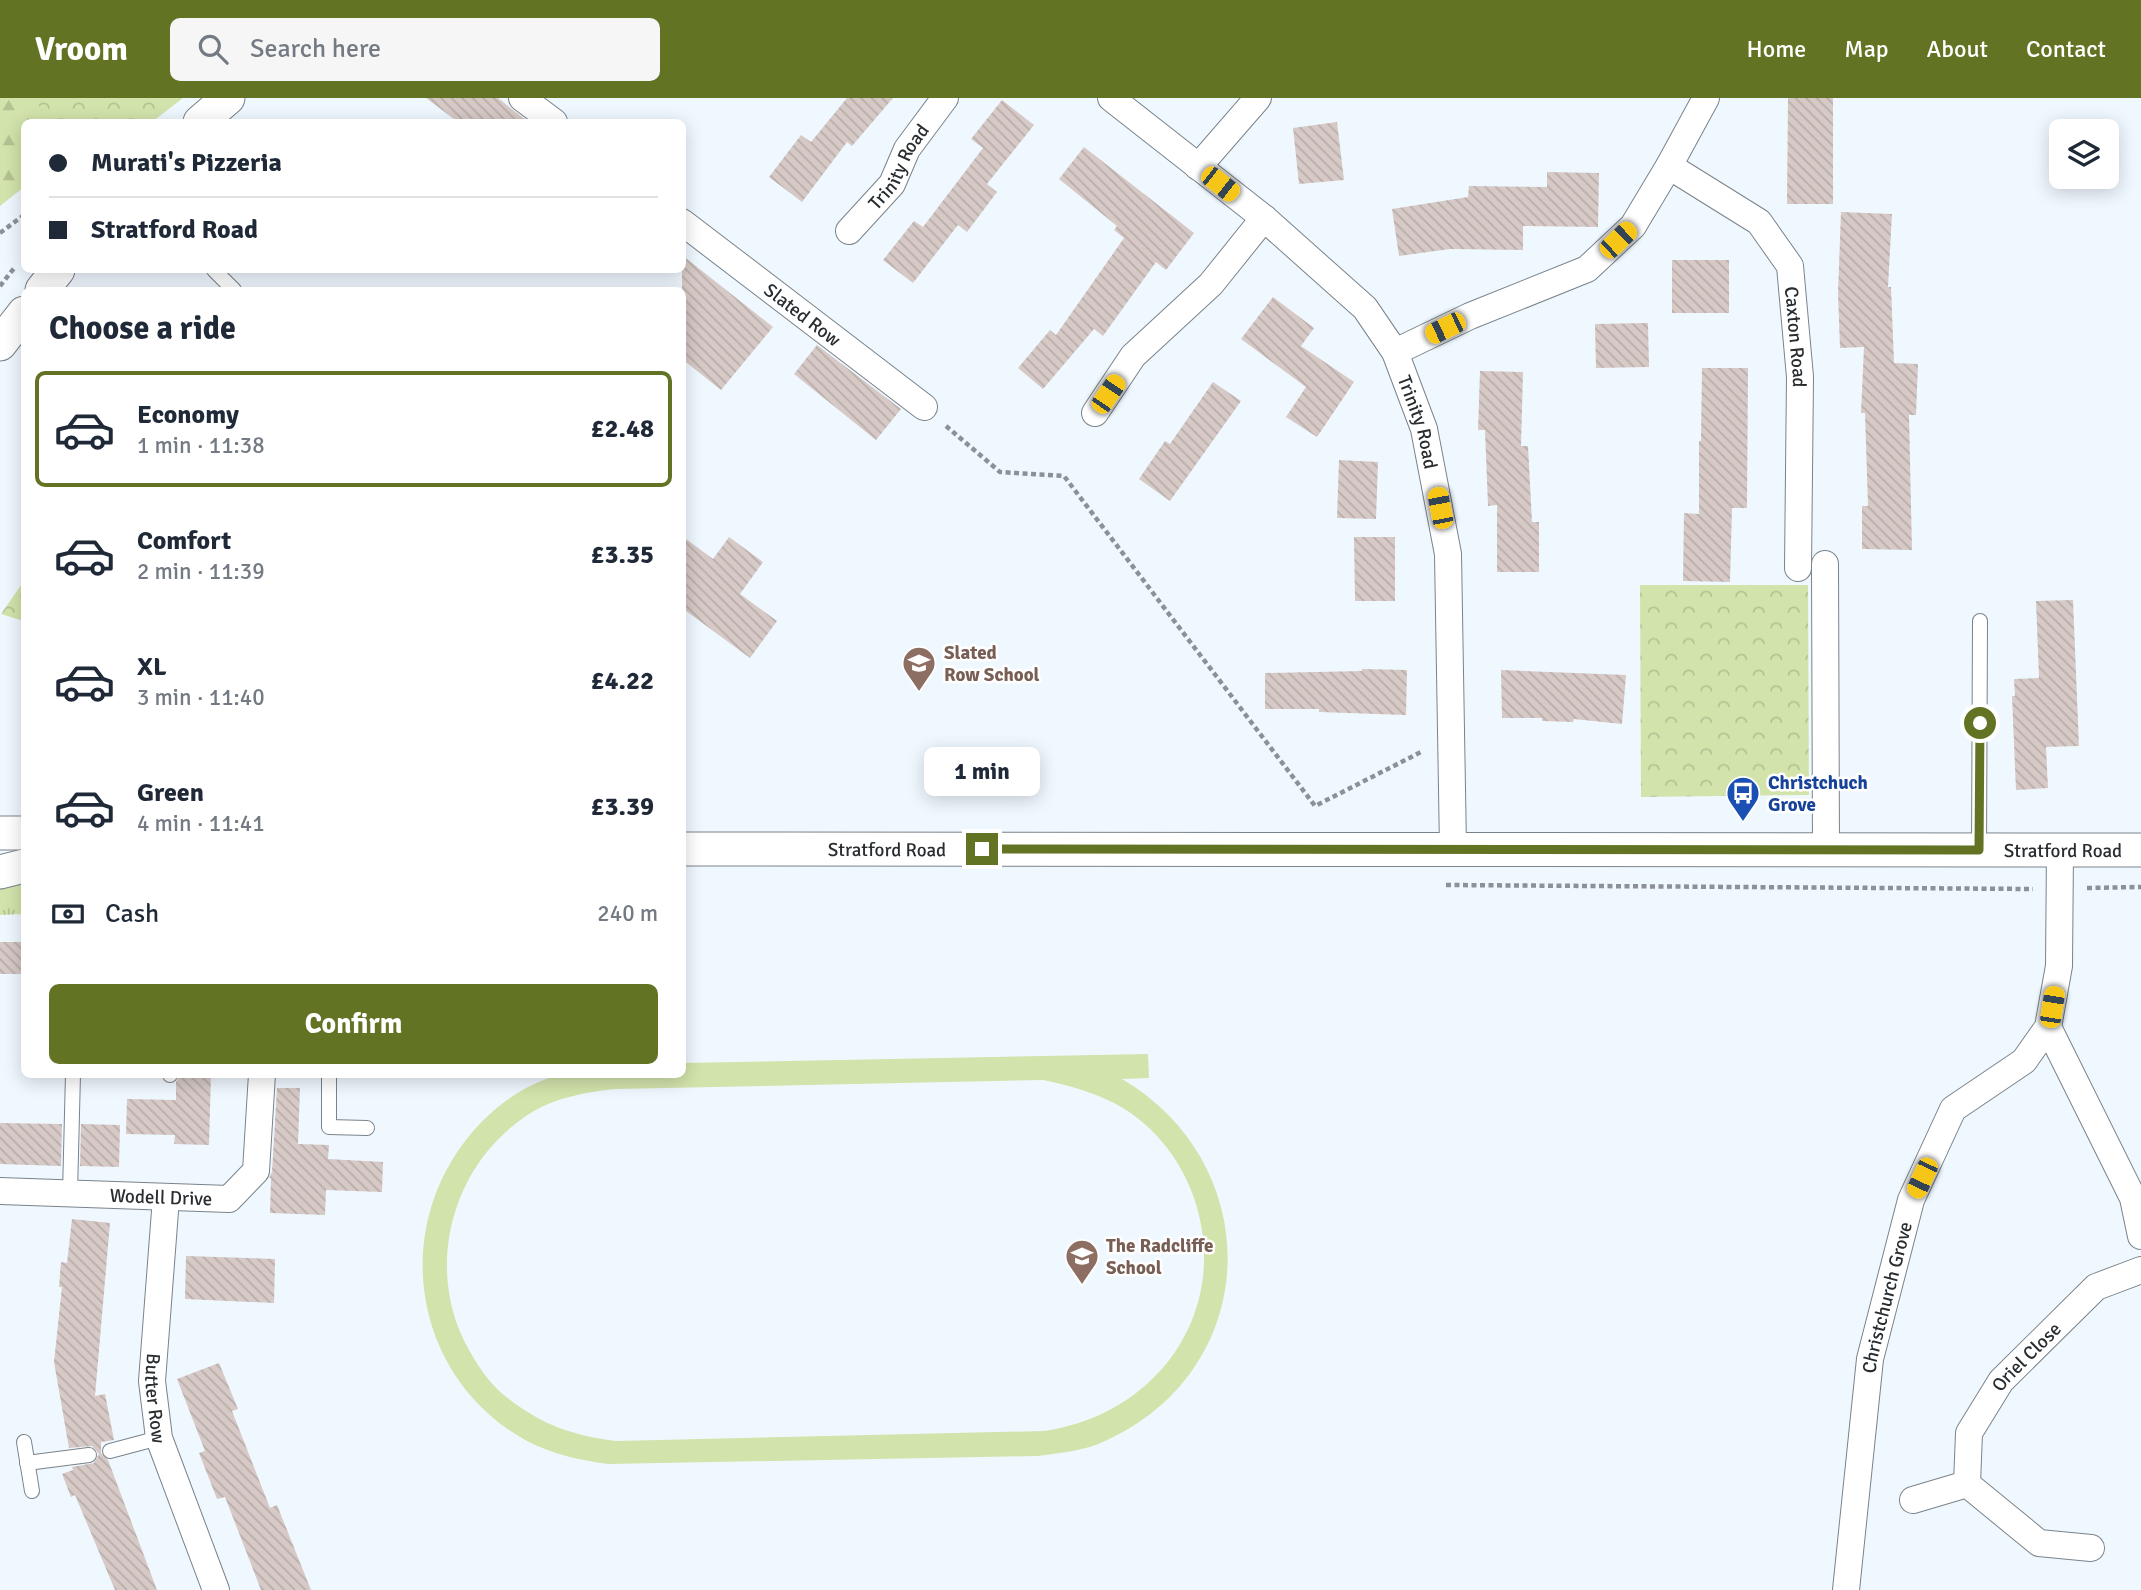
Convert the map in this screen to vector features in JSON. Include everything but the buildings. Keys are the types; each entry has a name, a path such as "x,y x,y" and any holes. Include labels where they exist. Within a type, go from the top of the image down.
{"street":[{"path":"204,119 228,98"},
{"path":"522,98 550,119"},
{"name":"Trinity Road","path":"849,231 892,184 907,149 945,98"},
{"name":"Trinity Road","path":"1111,98 1264,219 1365,308 1395,352 1424,429 1448,554 1453,848"},
{"path":"1198,167 1258,98"},
{"path":"1395,352 1470,316 1587,269 1633,226 1706,98"},
{"name":"Caxton Road","path":"1669,166 1759,222 1790,266 1800,377 1798,568"},
{"path":"1095,413 1133,356 1211,284 1264,219"},
{"name":"Slated Row","path":"686,225 924,407"},
{"path":"44,287 56,273"},
{"path":"0,344 21,317"},
{"path":"1825,564 1826,850"},
{"path":"0,833 21,833"},
{"name":"Stratford Road","path":"686,849 2141,850"},
{"name":"Christchurch Grove","path":"1846,1590 1870,1359 1911,1200 1954,1109 2024,1061 2049,1027 2059,966 2060,850"},
{"path":"0,872 21,867"},
{"path":"2049,1027 2133,1198 2141,1236"},
{"name":"Wodell Drive","path":"0,1191 229,1199 257,1171 262,1078"},
{"name":"Butter Row","path":"166,1198 152,1381 159,1438 216,1590"},
{"name":"Oriel Close","path":"1967,1484 1969,1433 2001,1381 2096,1287 2141,1270"},
{"path":"1913,1500 1967,1484 2039,1543 2091,1548"}],"lane":[{"path":"217,273 231,287"},
{"path":"1979,850 1980,621"},
{"path":"70,1193 73,1078"},
{"path":"329,1078 329,1127 367,1128"},
{"path":"110,1451 159,1438"},
{"path":"24,1443 32,1491"},
{"path":"27,1463 89,1455"}],"path":[{"path":"0,233 21,217"},
{"path":"0,286 16,265"},
{"path":"924,407 1000,472 1064,476 1315,806 1451,737"}],"green space":[{"path":"0,98 158,98 133,119 21,119 21,189 0,206"},
{"path":"33,98 183,98 156,119 49,119"},
{"path":"21,585 21,620 1,614"},
{"path":"1640,585 1808,585 1809,795 1641,797"},
{"path":"0,885 21,885 21,914 0,915"},
{"path":"1148,1054 1149,1078 1122,1079 1170,1116 1203,1162 1222,1213 1228,1266 1218,1318 1195,1367 1157,1409 1105,1441 1063,1453 1037,1456 608,1464 546,1450 527,1441 491,1416 462,1385 441,1349 428,1310 423,1268 426,1227 439,1186 460,1148 479,1125 502,1104 549,1078 686,1078 686,1063","holes":["1043,1080 1104,1098 1135,1116 1166,1147 1189,1184 1203,1240 1203,1279 1193,1317 1176,1350 1152,1380 1121,1404 1085,1421 1044,1431 616,1441 601,1439 560,1428 534,1416 503,1394 477,1364 455,1319 448,1287 447,1255 452,1222 463,1192 479,1163 500,1137 526,1116 558,1100 616,1089"]}],"place":[{"name":"Slated Row School","path":"919,693"},
{"name":"Christchuch Grove","path":"1743,823"},
{"name":"The Radcliffe School","path":"1082,1286"}],"route":[{"path":"982,849 1979,850 1980,723"}]}
